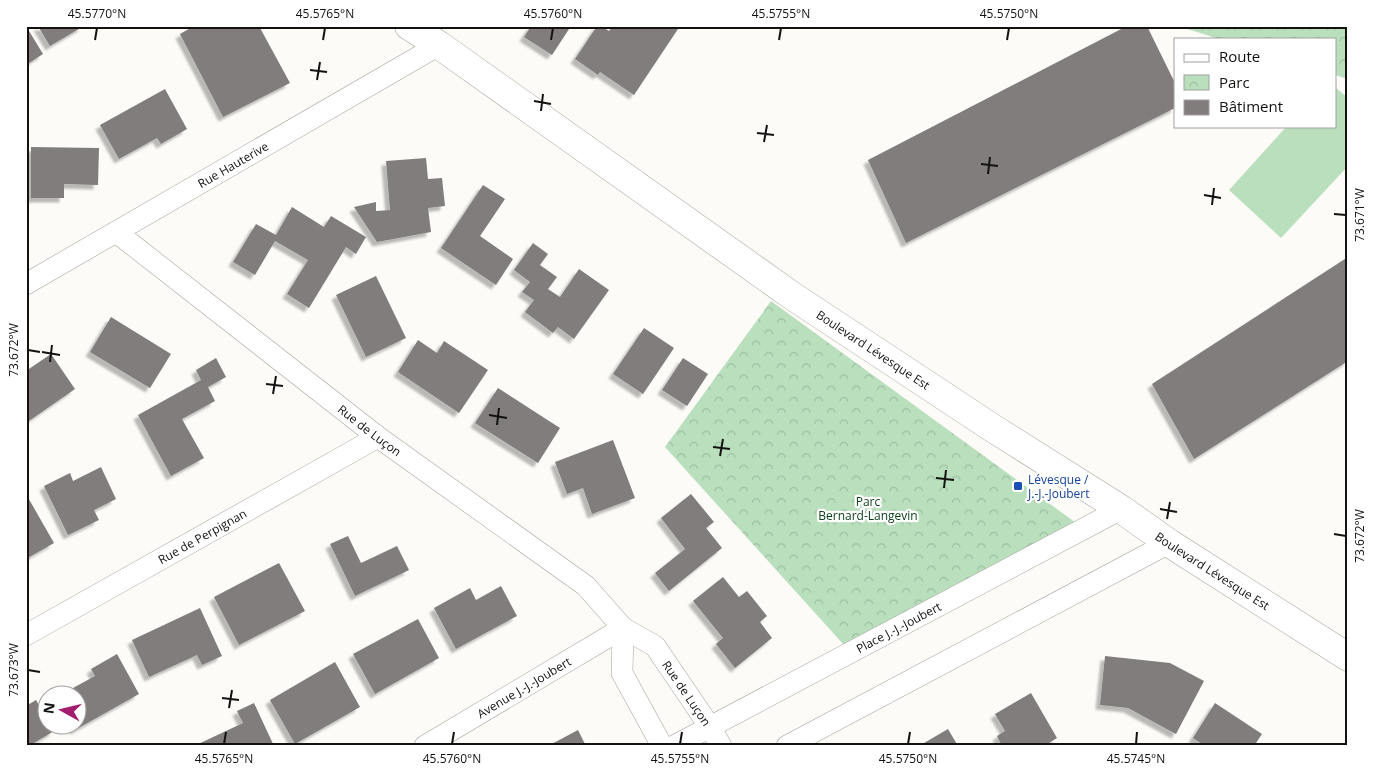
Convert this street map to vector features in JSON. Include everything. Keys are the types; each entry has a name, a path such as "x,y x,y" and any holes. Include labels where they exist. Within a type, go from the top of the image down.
{"street":[{"name":"Boulevard Lévesque Est","path":"409,26 440,45 791,295 991,427 1121,509 1169,543 1348,657"},
{"name":"Rue Hauterive","path":"26,284 440,45"},
{"name":"Rue de Luçon","path":"116,232 378,437 586,586 623,628 654,646 721,746"},
{"name":"Rue de Perpignan","path":"26,635 378,437"},
{"name":"Place J.-J.-Joubert","path":"674,746 1121,509"},
{"path":"787,746 1169,543"},
{"name":"Avenue J.-J.-Joubert","path":"425,746 623,628"},
{"path":"623,628 622,673 662,746"}],"green space":[{"path":"1178,26 1348,26 1348,79 1336,75 1336,38 1216,38"},
{"path":"1336,88 1348,98 1348,166 1281,238 1229,190 1285,128 1336,128"},
{"name":"Parc Bernard-Langevin","path":"771,301 1083,528 844,645 665,447"}],"building":[{"path":"26,26 43,54 26,65"},
{"path":"38,26 84,26 50,46"},
{"path":"194,26 259,26 290,83 223,117 180,34"},
{"path":"531,26 571,26 552,55 524,37"},
{"path":"597,26 601,26 609,31 613,26 680,26 634,95 600,72 598,75 575,59"},
{"path":"1127,26 1147,26 1174,81 1174,109 906,243 868,160"},
{"path":"165,89 187,129 161,144 157,138 119,159 100,125"},
{"path":"31,147 99,148 98,185 64,184 64,198 31,198"},
{"path":"426,158 428,179 442,178 445,206 428,208 431,232 377,242 354,207 376,202 376,211 390,210 386,161"},
{"path":"483,185 505,199 480,236 513,259 496,285 441,248"},
{"path":"292,207 324,227 331,216 366,237 356,254 346,247 309,308 287,294 308,260 275,241 255,275 233,262 256,224 276,235"},
{"path":"533,243 548,254 540,265 557,277 548,289 560,297 579,269 609,290 574,339 558,327 553,333 525,312 534,300 522,292 530,282 514,270"},
{"path":"1348,257 1348,361 1194,459 1152,384"},
{"path":"376,276 406,338 366,357 336,295"},
{"path":"111,317 171,354 150,388 90,352"},
{"path":"644,328 674,348 643,394 613,374"},
{"path":"418,340 437,353 444,341 488,370 459,413 398,372"},
{"path":"51,354 75,389 26,423 26,371"},
{"path":"216,358 226,377 208,387 215,401 182,419 204,458 171,476 138,415 201,380 196,370"},
{"path":"683,358 708,374 687,406 662,390"},
{"path":"498,388 560,428 538,463 475,423"},
{"path":"613,440 635,498 592,514 583,488 567,494 555,462"},
{"path":"101,467 116,499 94,510 99,520 68,535 44,486 70,473 73,481"},
{"path":"26,494 54,543 26,559"},
{"path":"691,494 714,522 706,528 722,548 669,591 655,573 685,549 661,518"},
{"path":"348,536 361,563 397,546 409,570 355,596 330,544"},
{"path":"279,563 305,611 239,645 214,597"},
{"path":"723,577 739,597 747,591 767,616 760,622 772,638 735,668 716,644 723,638 693,601"},
{"path":"501,586 517,616 456,649 434,608 470,588 476,600"},
{"path":"200,608 222,656 202,665 197,655 149,677 132,640"},
{"path":"418,619 439,658 375,694 353,654"},
{"path":"117,654 139,694 88,723 88,684 80,684 95,676 91,669"},
{"path":"1105,656 1170,663 1204,681 1176,734 1128,708 1100,705"},
{"path":"335,662 360,707 295,744 270,700"},
{"path":"1031,693 1057,738 1044,746 1002,746 997,736 1005,731 995,714"},
{"path":"36,700 38,703 38,734 49,734 29,746 26,746 26,706"},
{"path":"254,703 274,746 194,746 243,723 237,711"},
{"path":"1215,703 1262,734 1254,746 1205,746 1193,738"},
{"path":"948,729 958,746 919,746"},
{"path":"578,730 586,746 548,746"}],"place":[{"name":"Lévesque / J.-J.-Joubert","path":"1018,486"}]}
